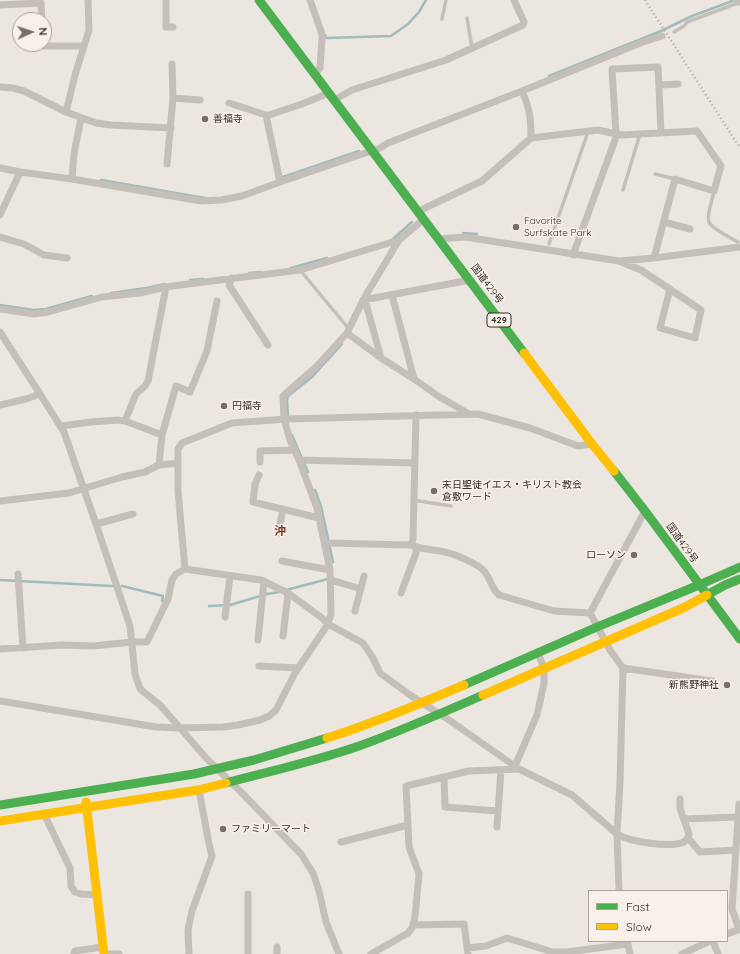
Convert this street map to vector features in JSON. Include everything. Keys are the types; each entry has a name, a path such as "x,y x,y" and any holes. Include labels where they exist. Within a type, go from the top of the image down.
{"main road":[{"name":"国道429号","path":"259,0 592,444 645,510 740,639"},
{"path":"0,805 194,774 311,743 359,728 422,703 740,567"},
{"path":"0,821 199,790 319,759 440,714 683,608 725,585 740,579"},
{"path":"84,792 103,951"}],"street":[{"path":"66,112 89,30 88,0"},
{"path":"166,0 166,27 173,27"},
{"path":"310,0 322,34 320,68 315,74"},
{"path":"229,103 266,115 352,90 446,60 523,25 524,22 514,0"},
{"path":"0,5 41,1 42,12"},
{"path":"0,168 20,172 72,177 201,201 221,200 242,196 280,180 380,148 643,42 662,36"},
{"path":"52,46 84,46"},
{"path":"574,252 616,134 611,55"},
{"path":"167,164 173,98 172,64"},
{"path":"612,69 658,67 661,133"},
{"path":"660,85 678,84"},
{"path":"0,87 24,91 66,112 96,123 171,128"},
{"path":"522,91 528,104 531,122 531,138"},
{"path":"173,98 200,100"},
{"path":"266,115 280,180"},
{"path":"72,177 74,154 81,118"},
{"path":"0,701 156,727 179,728 223,727 238,725 260,720 269,716 276,710 298,668 328,624 331,614 331,580 328,543 302,460 294,450 290,440 283,396 316,367 348,331 399,240 422,216 425,208 482,181 531,138 598,130 621,135 697,131 721,166 714,190 675,179 655,256"},
{"path":"0,215 20,172"},
{"path":"664,222 690,229"},
{"path":"0,237 24,244 44,255 67,258"},
{"path":"438,239 465,237 574,252 619,261 641,270 670,289 701,310 695,338 660,328 670,289"},
{"path":"0,309 34,314 48,312 94,299 140,293 166,287 300,270 399,240"},
{"path":"619,261 739,244"},
{"path":"232,278 229,285 268,344"},
{"path":"364,300 470,280"},
{"path":"125,421 136,394 148,381 166,287"},
{"path":"392,295 414,379"},
{"path":"364,300 381,358"},
{"path":"159,465 162,435 176,386 190,392 207,351 217,301"},
{"path":"348,331 381,358 456,408 470,414"},
{"path":"0,332 61,426 84,488 130,626 135,674 140,689 160,705 217,769 301,854 313,873 326,922 339,954"},
{"path":"0,405 40,394"},
{"path":"185,569 178,491 178,449 182,443 232,423 287,419 478,414 530,428 578,446 592,444"},
{"path":"401,593 416,553 413,539 413,500 416,415"},
{"path":"61,426 118,420 125,421 162,435"},
{"path":"260,462 260,451 294,450"},
{"path":"302,460 414,463"},
{"path":"0,501 69,493 122,477 145,472 159,465 178,463"},
{"path":"259,475 255,484 252,502 320,518"},
{"path":"278,533 283,510"},
{"path":"590,612 645,510"},
{"path":"96,524 134,514"},
{"path":"328,543 414,546 445,552 474,564 484,571 494,590 499,595 554,611 590,612"},
{"path":"282,561 330,570"},
{"path":"0,649 62,645 93,646 147,642 168,599 172,580 176,574 185,569 264,581 285,592 322,618 328,624 363,643 373,658 380,673 410,695 440,714 517,768 572,794 623,838 642,842 666,844 684,842 688,838 689,834 680,808 680,799"},
{"path":"225,617 230,576"},
{"path":"355,611 364,576"},
{"path":"18,579 23,648"},
{"path":"331,580 361,589"},
{"path":"258,640 264,581"},
{"path":"283,636 285,592"},
{"path":"590,612 605,642 623,668 618,834 619,890"},
{"path":"517,768 537,715 544,683 544,668 538,653"},
{"path":"259,666 298,668"},
{"path":"623,668 712,681"},
{"path":"371,954 408,933 412,928 415,917 419,874 409,847 406,786 470,771 517,768"},
{"path":"497,827 501,770"},
{"path":"444,777 445,807 498,811"},
{"path":"189,954 188,930 192,911 212,856 199,790"},
{"path":"728,934 740,929 732,909 739,804"},
{"path":"44,814 70,868 71,886 76,892 81,894 97,895"},
{"path":"684,819 738,817"},
{"path":"341,842 408,825"},
{"path":"688,838 700,852 736,850"},
{"path":"248,894 248,954"},
{"path":"413,925 464,924 468,951 507,938 553,952 567,952 628,943 630,954"},
{"path":"682,954 708,942"},
{"path":"713,942 718,954"},
{"path":"74,954 75,951 103,951"},
{"path":"110,954 119,954"}],"lane":[{"path":"442,19 446,0"},
{"path":"674,32 684,26 687,22 738,4 738,1"},
{"path":"467,18 472,49"},
{"path":"549,244 588,131"},
{"path":"623,190 640,134"},
{"path":"655,174 675,179"},
{"path":"714,190 708,217 709,222 713,227 739,244"},
{"path":"300,270 348,331"},
{"path":"413,500 452,506"}],"waterway":[{"path":"325,35 326,38 391,36 408,24 419,12 426,0"},
{"path":"549,76 661,31 692,16 735,0"},
{"path":"280,178 359,151"},
{"path":"101,180 205,198"},
{"path":"393,239 412,222"},
{"path":"463,233 477,234"},
{"path":"291,268 327,258"},
{"path":"249,273 260,272"},
{"path":"190,280 203,279"},
{"path":"111,293 165,284"},
{"path":"0,305 33,310 46,309 92,296"},
{"path":"288,417 288,396 312,377 342,344"},
{"path":"292,435 308,472"},
{"path":"315,490 321,506 333,562"},
{"path":"286,590 328,579"},
{"path":"0,580 112,586"},
{"path":"122,586 163,596 163,601"},
{"path":"209,606 230,605 279,592"}],"railway":[{"path":"645,0 740,148"}],"traffic: fast":[{"path":"259,0 524,353"},
{"path":"614,471 740,639"},
{"path":"699,585 740,567"},
{"path":"707,595 740,579"},
{"path":"464,685 597,627 699,585"},
{"path":"226,783 310,761 359,746 406,728 483,695"},
{"path":"0,805 194,774 254,760 327,738"}],"traffic: slow":[{"path":"524,353 614,471"},
{"path":"483,695 683,608 707,595"},
{"path":"327,738 379,720 464,685"},
{"path":"0,821 198,790 226,783"},
{"path":"86,802 104,954"}],"place":[{"name":"善福寺","path":"205,119"},
{"name":"Favorite Surfskate Park","path":"516,227"},
{"name":"円福寺","path":"224,406"},
{"name":"末日聖徒イエス・キリスト教会 倉敷ワード","path":"434,491"},
{"name":"ローソン","path":"634,555"},
{"name":"新熊野神社","path":"727,685"},
{"name":"ファミリーマート","path":"223,829"}],"district":[{"name":"沖","path":"280,531"}]}
